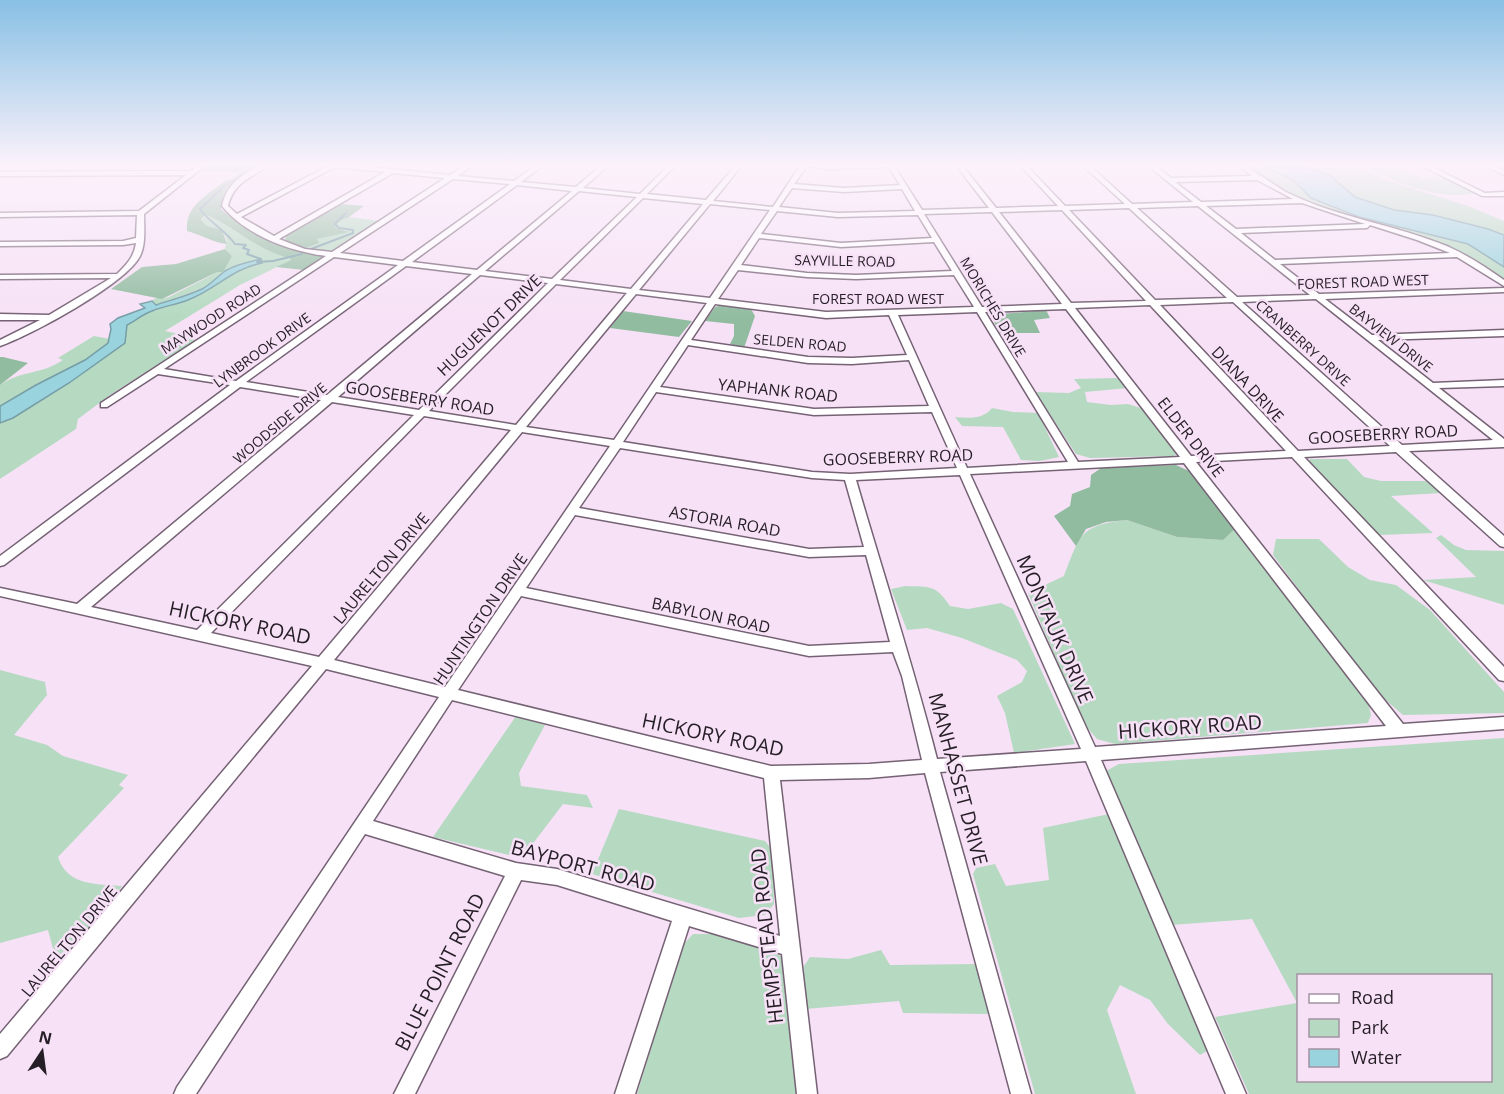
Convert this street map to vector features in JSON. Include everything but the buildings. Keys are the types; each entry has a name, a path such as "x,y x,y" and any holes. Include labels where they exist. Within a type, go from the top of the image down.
{"street":[{"path":"0,343 87,297 118,276 137,256 141,215"},
{"path":"236,217 240,215"},
{"path":"274,239 316,215"},
{"name":"MAYWOOD ROAD","path":"104,405 393,215"},
{"name":"LYNBROOK DRIVE","path":"0,562 238,384 472,215"},
{"name":"WOODSIDE DRIVE","path":"80,609 547,215"},
{"name":"HUGUENOT DRIVE","path":"200,636 623,215"},
{"name":"LAURELTON DRIVE","path":"0,1048 697,215"},
{"name":"HUNTINGTON DRIVE","path":"184,1094 449,693 574,511 771,215"},
{"name":"MORICHES DRIVE","path":"922,215 978,311 1074,464"},
{"name":"ELDER DRIVE","path":"999,215 1399,731"},
{"name":"DIANA DRIVE","path":"1070,215 1504,676"},
{"name":"CRANBERRY DRIVE","path":"1140,215 1504,543"},
{"name":"BAYVIEW DRIVE","path":"1214,215 1504,443"},
{"path":"1345,215 1460,255 1504,284"},
{"name":"FOREST ROAD WEST","path":"236,217 274,239 304,251 826,315 1071,308 1504,290"},
{"path":"1234,231 1378,226"},
{"path":"756,236 841,245 938,240"},
{"path":"0,244 123,243 139,240"},
{"path":"1272,262 1460,255"},
{"name":"SAYVILLE ROAD","path":"735,267 807,275 856,277 956,273"},
{"path":"0,277 118,276"},
{"name":"MONTAUK DRIVE","path":"893,314 964,470 992,539 1091,755 1236,1094"},
{"path":"0,317 49,317"},
{"path":"1370,338 1504,333"},
{"name":"SELDEN ROAD","path":"685,342 808,360 852,361 913,357"},
{"name":"GOOSEBERRY ROAD","path":"157,371 776,471 850,477 1504,443"},
{"path":"1429,386 1504,383"},
{"name":"YAPHANK ROAD","path":"654,389 814,412 936,409"},
{"name":"MANHASSET DRIVE","path":"850,477 898,647 909,675 931,766 1021,1094"},
{"name":"ASTORIA ROAD","path":"574,511 809,553 870,551"},
{"name":"BABYLON ROAD","path":"519,591 809,651 898,647"},
{"name":"HICKORY ROAD","path":"0,592 324,663 771,773 869,771 1504,723"},
{"name":"HEMPSTEAD ROAD","path":"771,773 807,1094"},
{"name":"BAYPORT ROAD","path":"363,826 516,871 557,877 791,948"},
{"name":"BLUE POINT ROAD","path":"404,1094 516,871"},
{"path":"625,1094 683,915"}],"green space":[{"path":"190,215 204,215 201,220 207,226 222,230 227,244 187,231"},
{"path":"207,215 257,245 290,257 291,260 240,285 165,331 196,340 110,395 78,419 76,429 0,479 0,423 13,418 69,383 124,343 127,325 148,312 188,300 241,270 262,263 261,260 223,272 217,279 201,289 156,305 151,301 158,297 162,299 169,297 212,275 232,256 225,249 227,240 222,230 207,226 201,221"},
{"path":"207,215 228,215 268,240 322,256 322,258 304,270 276,267 291,260 290,258 257,245"},
{"path":"323,215 352,215 334,223 336,228 349,232 317,239 319,243 306,248 285,240 286,236"},
{"path":"1346,215 1354,215 1468,244 1504,267 1504,279 1474,259 1408,233"},
{"path":"1433,215 1490,215 1504,221 1504,236 1488,229"},
{"path":"349,217 380,221 335,250 328,252 306,248 318,243 317,239 348,231 336,228 334,223"},
{"path":"225,249 232,256 223,272 217,272 162,299 111,289 142,267 176,264"},
{"path":"722,305 751,309 755,316 744,348 730,344 734,336 734,324 705,321 715,307"},
{"path":"1046,310 1050,318 1034,320 1040,333 1000,333 990,315"},
{"path":"623,311 692,321 679,337 610,328"},
{"path":"94,336 110,339 85,360 0,406 0,385 16,377 55,365 63,360 58,358"},
{"path":"0,357 3,357 28,363 0,385"},
{"path":"1117,378 1128,388 1085,392 1087,402 1111,405 1128,404 1144,409 1179,453 1173,456 1090,458 1076,454 1035,392 1069,393 1081,388 1074,379"},
{"path":"992,408 1038,413 1059,457 1040,461 1021,460 1003,427 962,426 955,417 980,416"},
{"path":"1310,459 1347,459 1364,477 1381,481 1426,481 1441,493 1391,496 1433,533 1379,535 1308,463"},
{"path":"1176,465 1189,471 1236,528 1223,540 1177,537 1127,520 1106,522 1086,529 1076,546 1054,516 1070,506 1072,494 1090,487 1091,475 1101,468"},
{"path":"1127,520 1177,537 1223,540 1236,528 1368,702 1371,715 1368,723 1115,744 1097,739 1084,724 1028,593 1064,576 1084,534 1100,525"},
{"path":"1441,535 1454,545 1466,550 1504,551 1504,605 1423,580 1476,577 1436,538"},
{"path":"1276,539 1319,539 1348,567 1370,580 1396,585 1430,610 1504,692 1504,713 1403,715 1373,689 1273,555"},
{"path":"920,586 936,590 950,606 968,609 1001,603 1013,609 1075,744 1014,753 1005,713 997,696 1022,682 1027,671 1017,660 962,638 927,628 907,630 891,589"},
{"path":"0,670 45,682 47,695 14,735 47,745 63,756 128,775 119,785 124,788 58,857 68,873 84,882 122,886 70,958 56,960 48,930 0,943"},
{"path":"516,716 545,725 519,773 521,786 587,795 593,808 563,804 522,858 433,837"},
{"path":"1504,738 1504,1094 1249,1094 1215,1017 1297,1003 1252,919 1171,925 1106,771 1119,764"},
{"path":"619,809 765,841 773,851 774,904 765,915 739,918 592,874"},
{"path":"1109,814 1207,1051 1200,1055 1168,1024 1150,1000 1120,985 1107,1010 1136,1094 1035,1094 973,874 976,868 995,864 1006,886 1049,880 1043,828"},
{"path":"693,934 717,934 781,956 785,970 796,1094 637,1094 682,946"},
{"path":"881,950 890,965 977,964 990,1014 903,1013 899,1001 805,1009 804,966 810,957 848,959"}],"water":[{"path":"1354,215 1433,215 1488,229 1504,235 1504,267 1468,244"},
{"path":"261,259 262,263 233,274 198,295 149,312 127,325 125,343 69,383 13,418 0,423 0,406 85,360 108,343 110,324 118,318 145,308 140,304 152,301 156,305 191,294 205,287 229,269"}],"waterway":[{"path":"205,215 235,244 246,245 243,248 249,250 247,254 261,259 258,261"},
{"path":"311,249 353,233 353,230 339,228 335,224 344,215"},
{"path":"257,262 273,261 302,254"}]}
